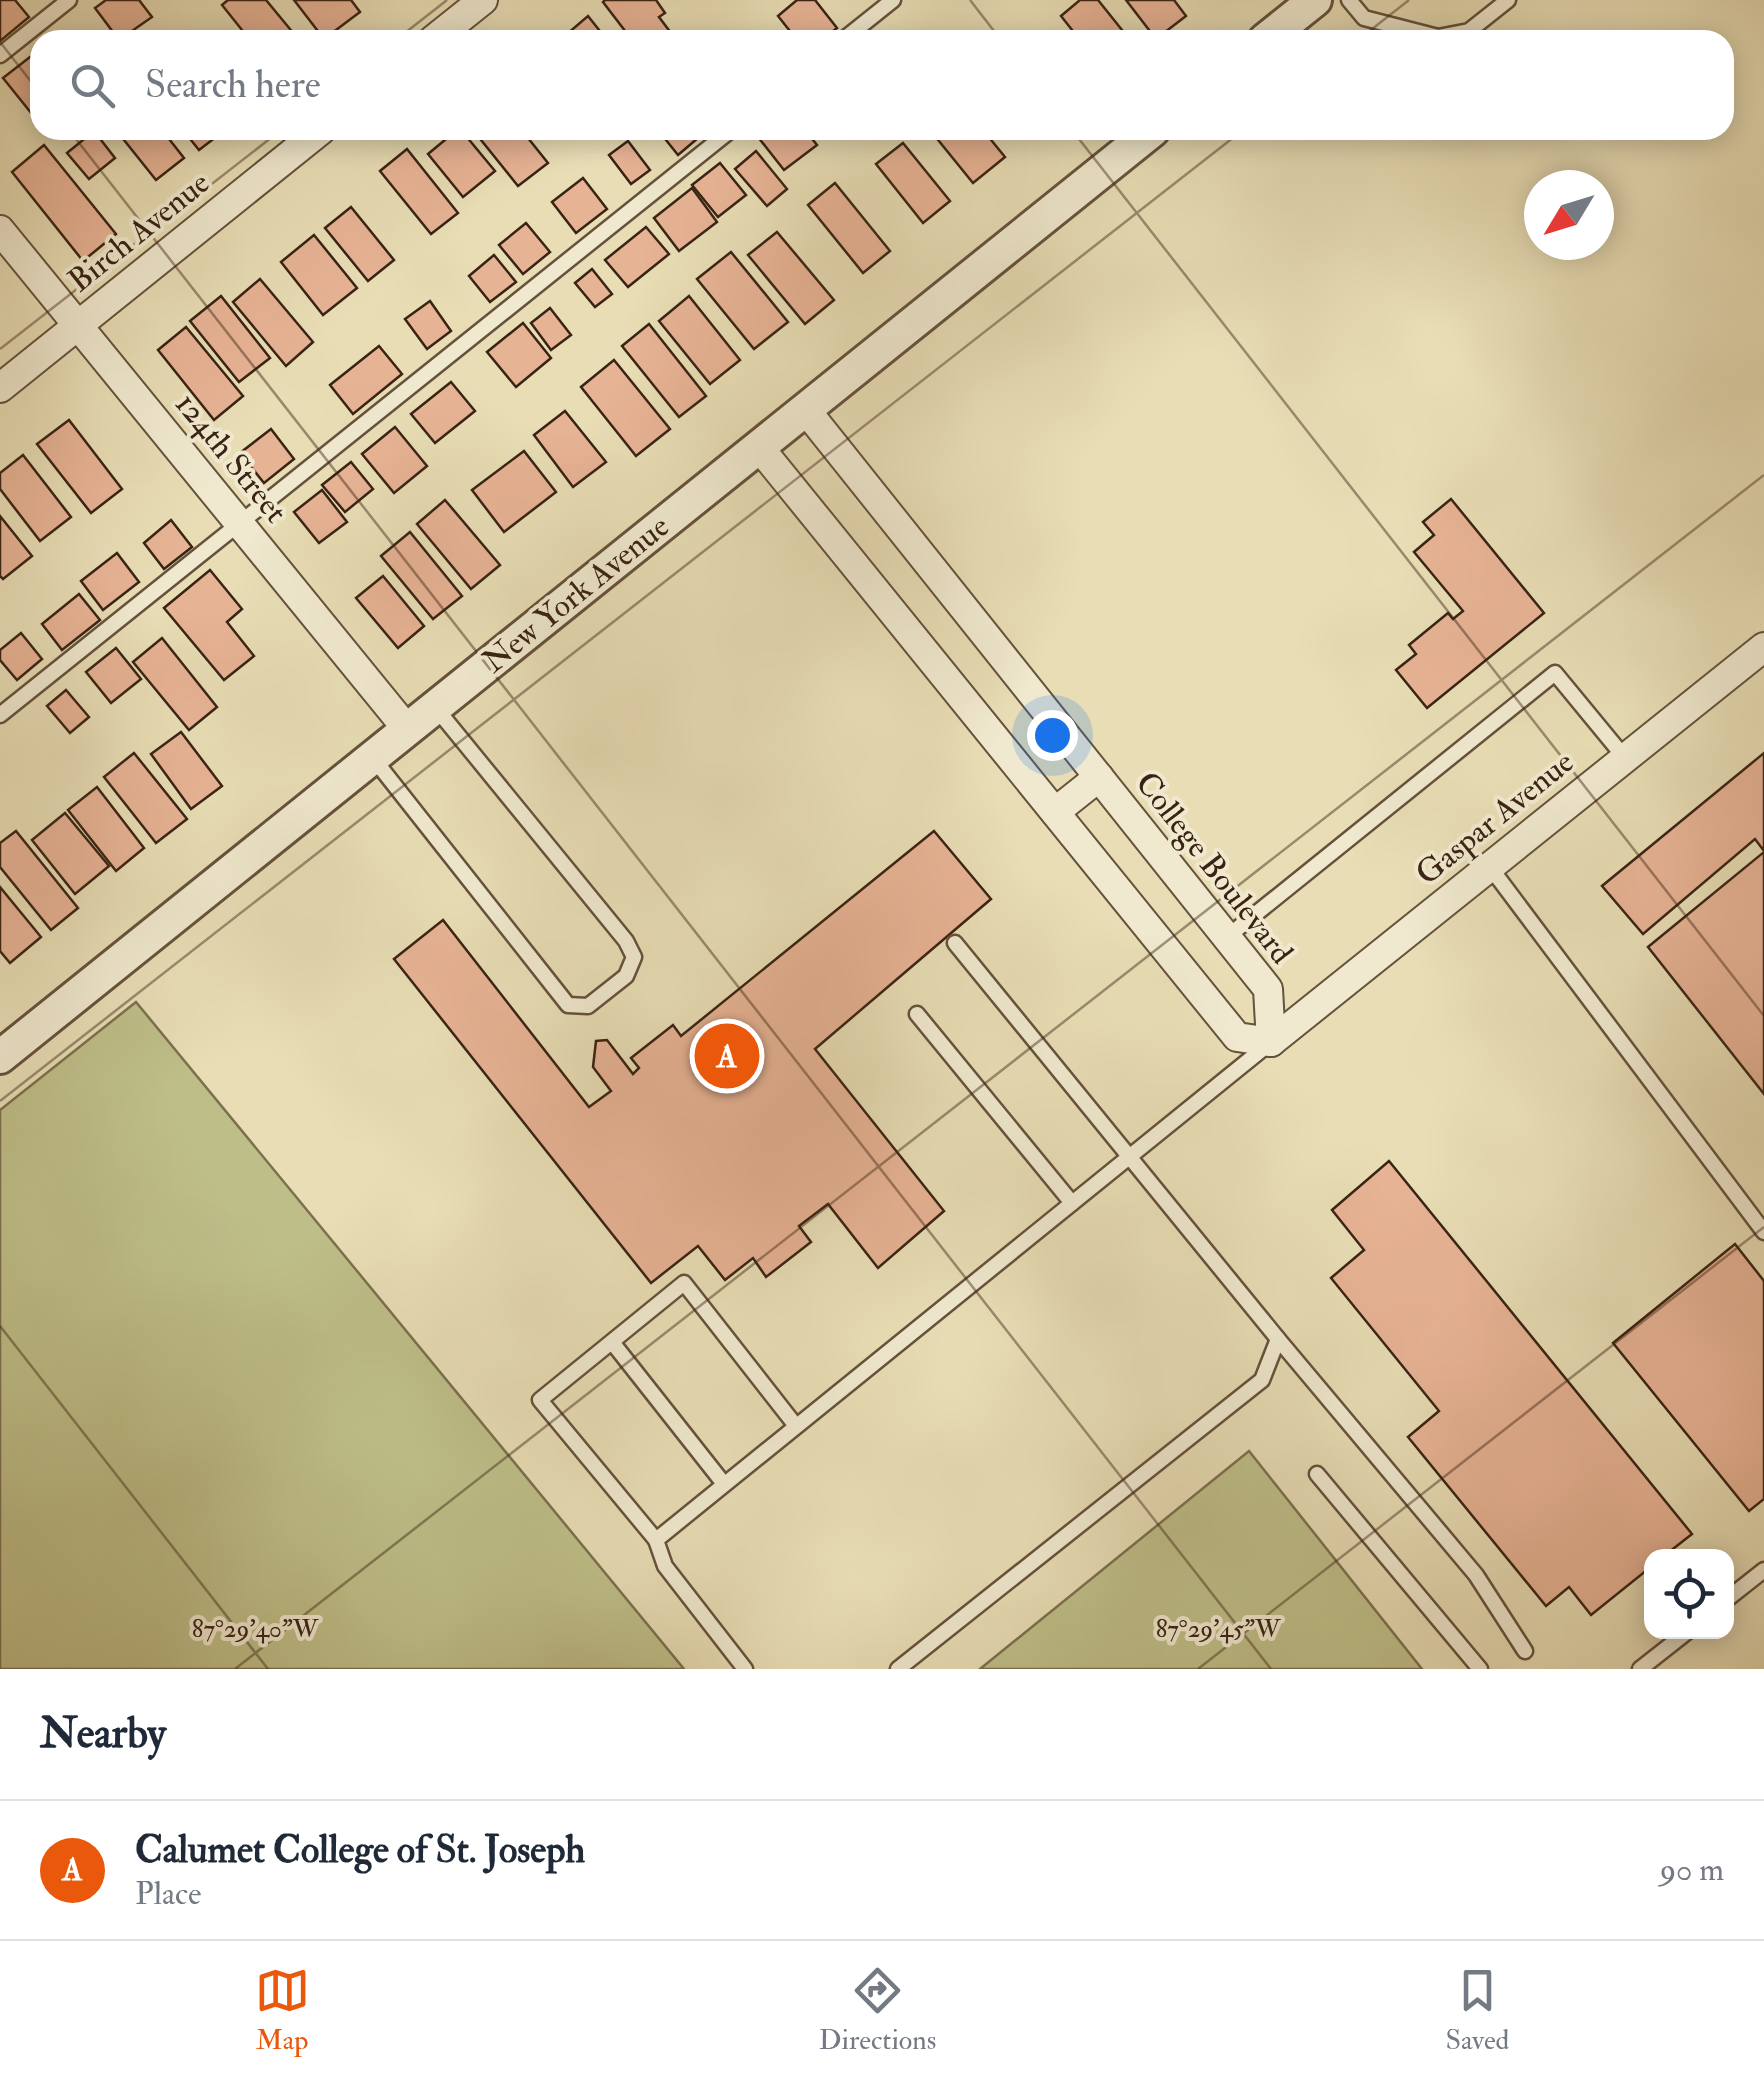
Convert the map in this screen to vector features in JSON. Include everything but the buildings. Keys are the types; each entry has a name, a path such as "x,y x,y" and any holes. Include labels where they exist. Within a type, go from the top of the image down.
{"street":[{"path":"446,30 483,0"},
{"path":"1277,30 1314,0"},
{"name":"Birch Avenue","path":"0,388 309,140"},
{"name":"New York Avenue","path":"0,1057 1140,140"},
{"name":"124th Street","path":"0,230 407,730"},
{"name":"College Boulevard","path":"805,409 1268,989 1271,1042"},
{"path":"759,447 1237,1036 1271,1042"},
{"name":"Gaspar Avenue","path":"1271,1042 1764,648"},
{"path":"1056,812 1099,777"}],"lane":[{"path":"31,30 69,0"},
{"path":"856,30 893,0"},
{"path":"1348,0 1364,18 1411,30"},
{"path":"1470,30 1508,0"},
{"path":"0,55 30,31"},
{"path":"0,716 719,140"},
{"path":"1227,938 1555,673 1626,758"},
{"path":"372,758 568,1005 588,1006 626,976 634,958 626,941 435,707"},
{"path":"1490,867 1764,1232"},
{"path":"955,943 1476,1575 1525,1652"},
{"path":"916,1014 1072,1204"},
{"path":"656,1540 1271,1042"},
{"path":"746,1669 665,1566 656,1540 540,1400 684,1283 796,1426"},
{"path":"898,1669 1262,1380 1278,1339"},
{"path":"612,1342 724,1484"},
{"path":"1317,1474 1480,1669"},
{"path":"1734,1594 1764,1570"},
{"path":"1640,1669 1678,1639"}],"green space":[{"path":"136,1002 684,1669 0,1669 0,1110"},
{"path":"1249,1451 1422,1669 980,1669"}],"place":[{"name":"Calumet College of St. Joseph","path":"727,1056"}]}
